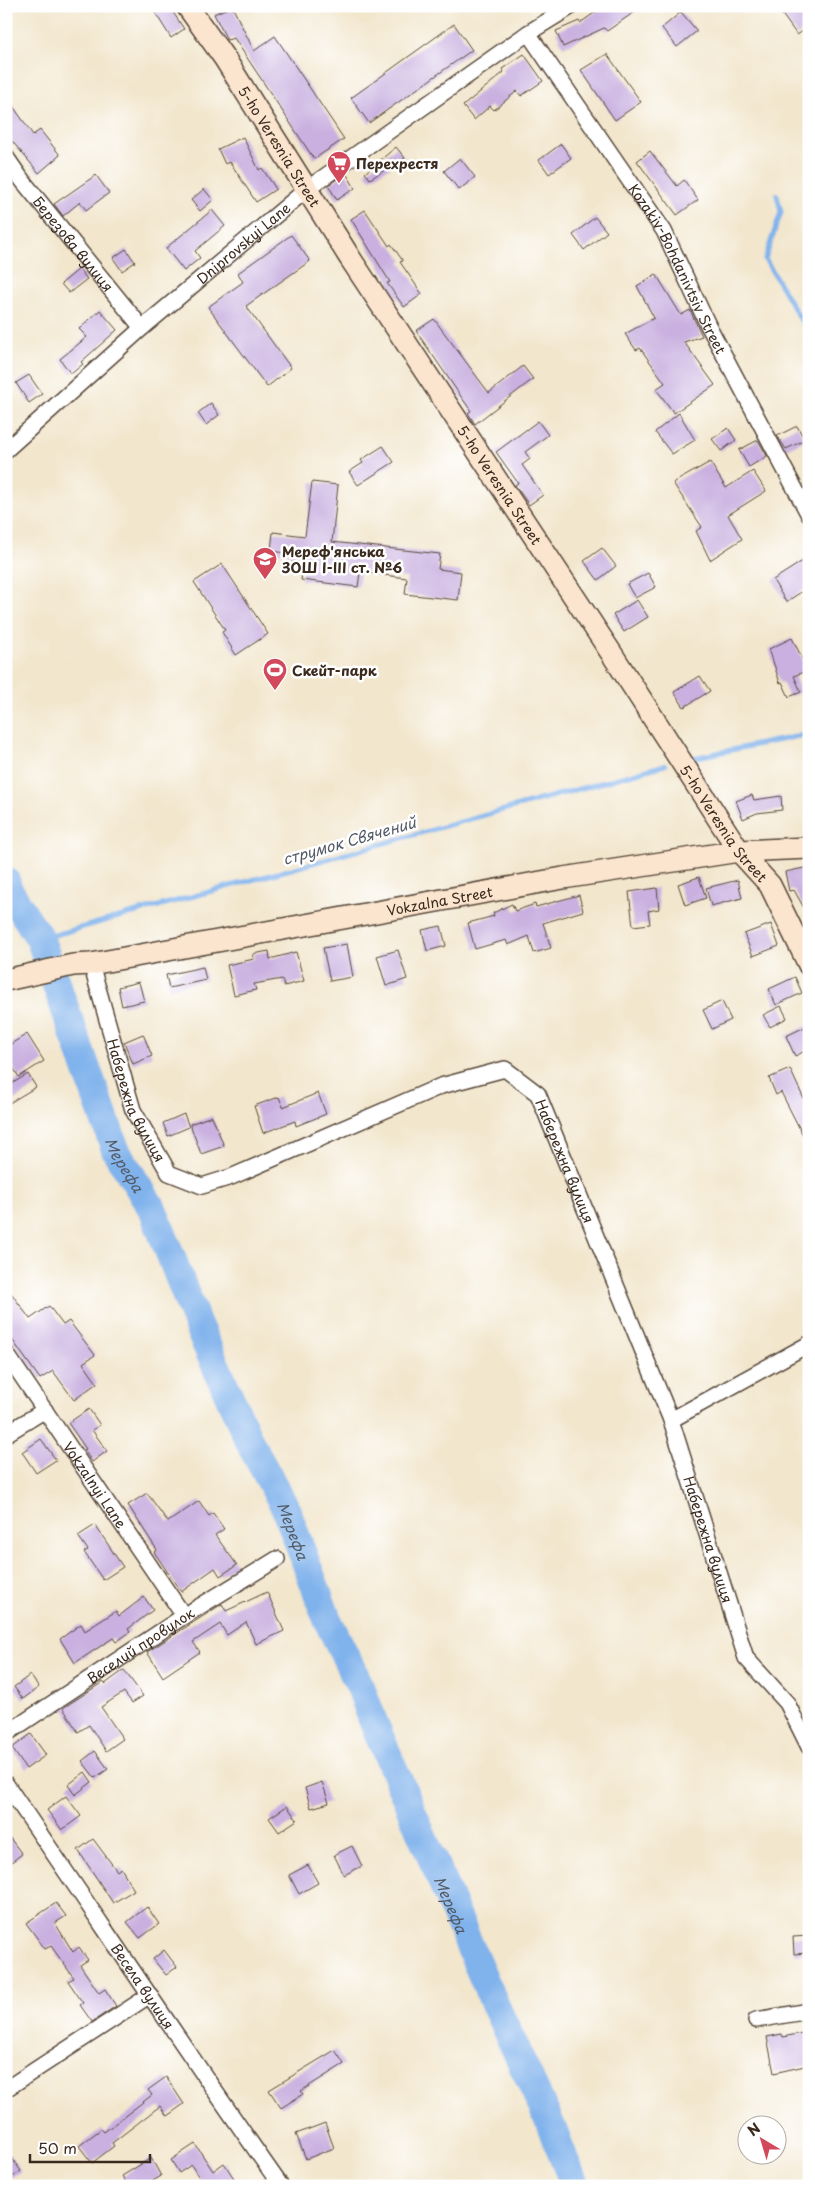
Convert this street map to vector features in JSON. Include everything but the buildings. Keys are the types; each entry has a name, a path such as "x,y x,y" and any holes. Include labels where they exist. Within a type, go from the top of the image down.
{"street":[{"name":"5-ho Veresnia Street","path":"187,6 224,59 739,851 770,885 809,965"},
{"name":"Dniprovskyi Lane","path":"6,450 142,328 307,189 528,33 572,6"},
{"name":"Kozakiv-Bohdanivtsiv Street","path":"528,33 664,231 708,325 809,515"},
{"name":"Березова вулиця","path":"6,157 22,180 142,328"},
{"name":"Vokzalna Street","path":"12,979 563,878 739,851 809,848"},
{"name":"Набережна вулиця","path":"82,965 133,1110 169,1173 202,1186 231,1177 442,1086 505,1069 538,1094 671,1420 746,1658 787,1703 809,1747"},
{"path":"671,1420 809,1344"},
{"name":"Vokzalnyi Lane","path":"6,1353 184,1616"},
{"path":"6,1434 45,1410"},
{"name":"Веселий провулок","path":"6,1734 184,1616 277,1559"},
{"name":"Весела вулиця","path":"6,1784 150,1994 181,2045 281,2186"},
{"path":"6,2089 150,1994"},
{"path":"756,2020 809,2011"}],"waterway":[{"path":"777,195 781,212 765,259 809,334"},
{"name":"струмок Свячений","path":"693,758 809,734"},
{"name":"струмок Свячений","path":"40,939 665,765"},
{"name":"Мерефа","path":"6,882 8,889 40,939 116,1151 153,1210 198,1326 252,1447 285,1507 328,1621 361,1688 373,1721 495,2005 549,2121 575,2186"}],"place":[{"name":"Перехрестя","path":"339,184"},
{"name":"Мереф'янська ЗОШ І-ІІІ ст. №6","path":"265,580"},
{"name":"Скейт-парк","path":"275,691"}]}
